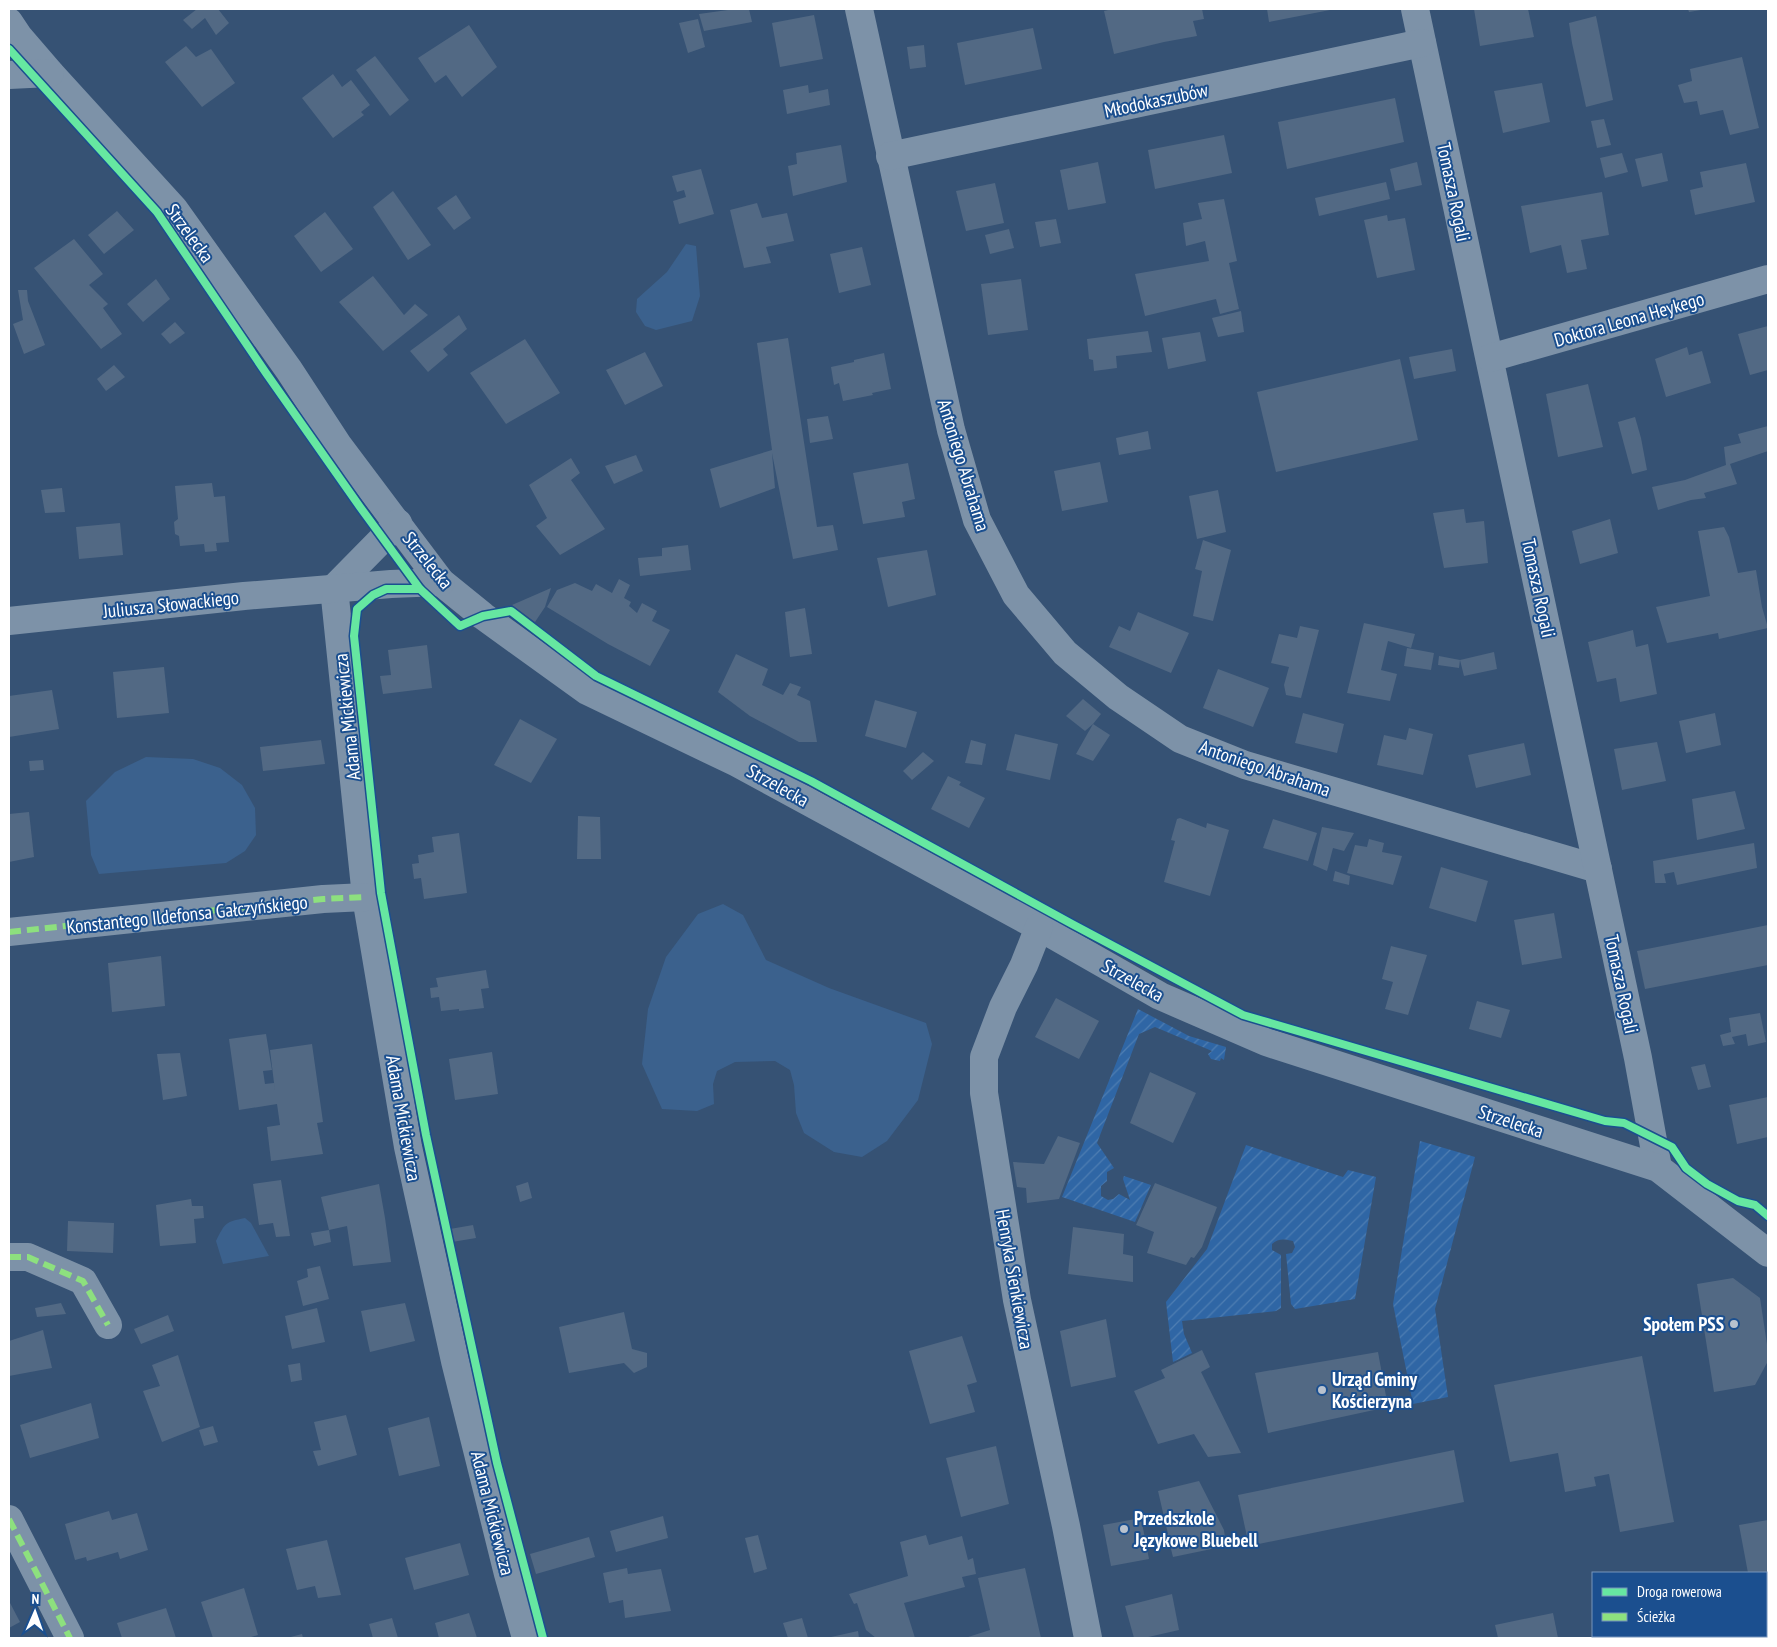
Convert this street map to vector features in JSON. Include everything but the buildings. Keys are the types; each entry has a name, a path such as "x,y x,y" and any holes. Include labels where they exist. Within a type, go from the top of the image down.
{"street":[{"name":"Antoniego Abrahama","path":"859,9 950,430 977,520 1016,595 1065,653 1118,697 1180,739 1245,765 1598,869"},
{"name":"Tomasza Rogali","path":"1415,9 1638,1058 1658,1168"},
{"name":"Strzelecka","path":"9,22 19,37 50,73 174,209 289,370 338,445 441,582 483,616 587,691 738,763 1040,928 1160,996 1266,1042 1658,1168 1768,1253"},
{"name":"Młodokaszubów","path":"890,156 1422,43"},
{"path":"9,75 50,73"},
{"name":"Doktora Leona Heykego","path":"1490,358 1768,279"},
{"path":"334,588 398,523"},
{"name":"Juliusza Słowackiego","path":"9,621 334,588 441,582"},
{"name":"Adama Mickiewicza","path":"334,588 366,897 408,1146 455,1361 526,1638"},
{"name":"Konstantego Ildefonsa Gałczyńskiego","path":"9,932 366,897"},
{"name":"Henryka Sienkiewicza","path":"1040,928 1003,1007 984,1058 984,1093 1017,1300 1088,1638"},
{"path":"9,1257 28,1257 83,1281 108,1325"},
{"path":"9,1519 70,1638"}],"shaded area":[{"path":"686,244 696,246 700,296 692,321 656,330 645,326 636,312 637,299 667,272"},
{"path":"146,757 193,759 220,768 242,785 255,808 256,835 245,851 226,863 99,874 91,855 86,801 115,772"},
{"path":"723,904 743,915 766,960 829,988 926,1023 932,1044 918,1100 887,1141 862,1157 834,1152 804,1133 796,1113 794,1085 790,1070 775,1061 735,1062 717,1071 713,1084 714,1104 697,1111 662,1109 642,1064 648,1009 666,957 698,914"},
{"path":"1138,1009 1189,1036 1226,1047 1224,1060 1221,1058 1220,1061 1211,1059 1208,1054 1212,1051 1155,1027 1139,1034 1097,1143 1114,1168 1107,1172 1107,1181 1101,1186 1101,1196 1108,1200 1113,1199 1119,1194 1130,1200 1123,1179 1124,1176 1151,1185 1135,1222 1062,1197"},
{"path":"1420,1141 1475,1157 1435,1309 1448,1397 1413,1404 1393,1304"},
{"path":"1246,1145 1343,1177 1348,1170 1376,1177 1355,1299 1295,1309 1291,1304 1286,1254 1292,1253 1295,1247 1293,1241 1279,1240 1272,1244 1272,1250 1281,1255 1281,1308 1276,1311 1182,1321 1184,1334 1192,1353 1173,1362 1166,1302 1207,1249"},
{"path":"245,1218 251,1223 269,1256 223,1264 216,1241 226,1224"}],"marked path":[{"path":"9,932 323,899 366,897"},
{"path":"9,1257 28,1257 83,1281 108,1325"},
{"path":"9,1519 70,1638"}],"cycle path":[{"path":"9,49 157,212 266,373 420,589"},
{"path":"543,1638 497,1463 426,1135 381,893 354,636 357,609 373,595 386,589 420,589 460,626 483,616 511,611 596,676 811,781 1243,1015 1605,1121 1624,1123 1672,1147 1686,1168 1707,1184 1738,1201 1755,1205 1768,1216"}],"place":[{"name":"Społem PSS","path":"1734,1324"},
{"name":"Urząd Gminy Kościerzyna","path":"1322,1390"},
{"name":"Przedszkole Językowe Bluebell","path":"1124,1529"}]}
